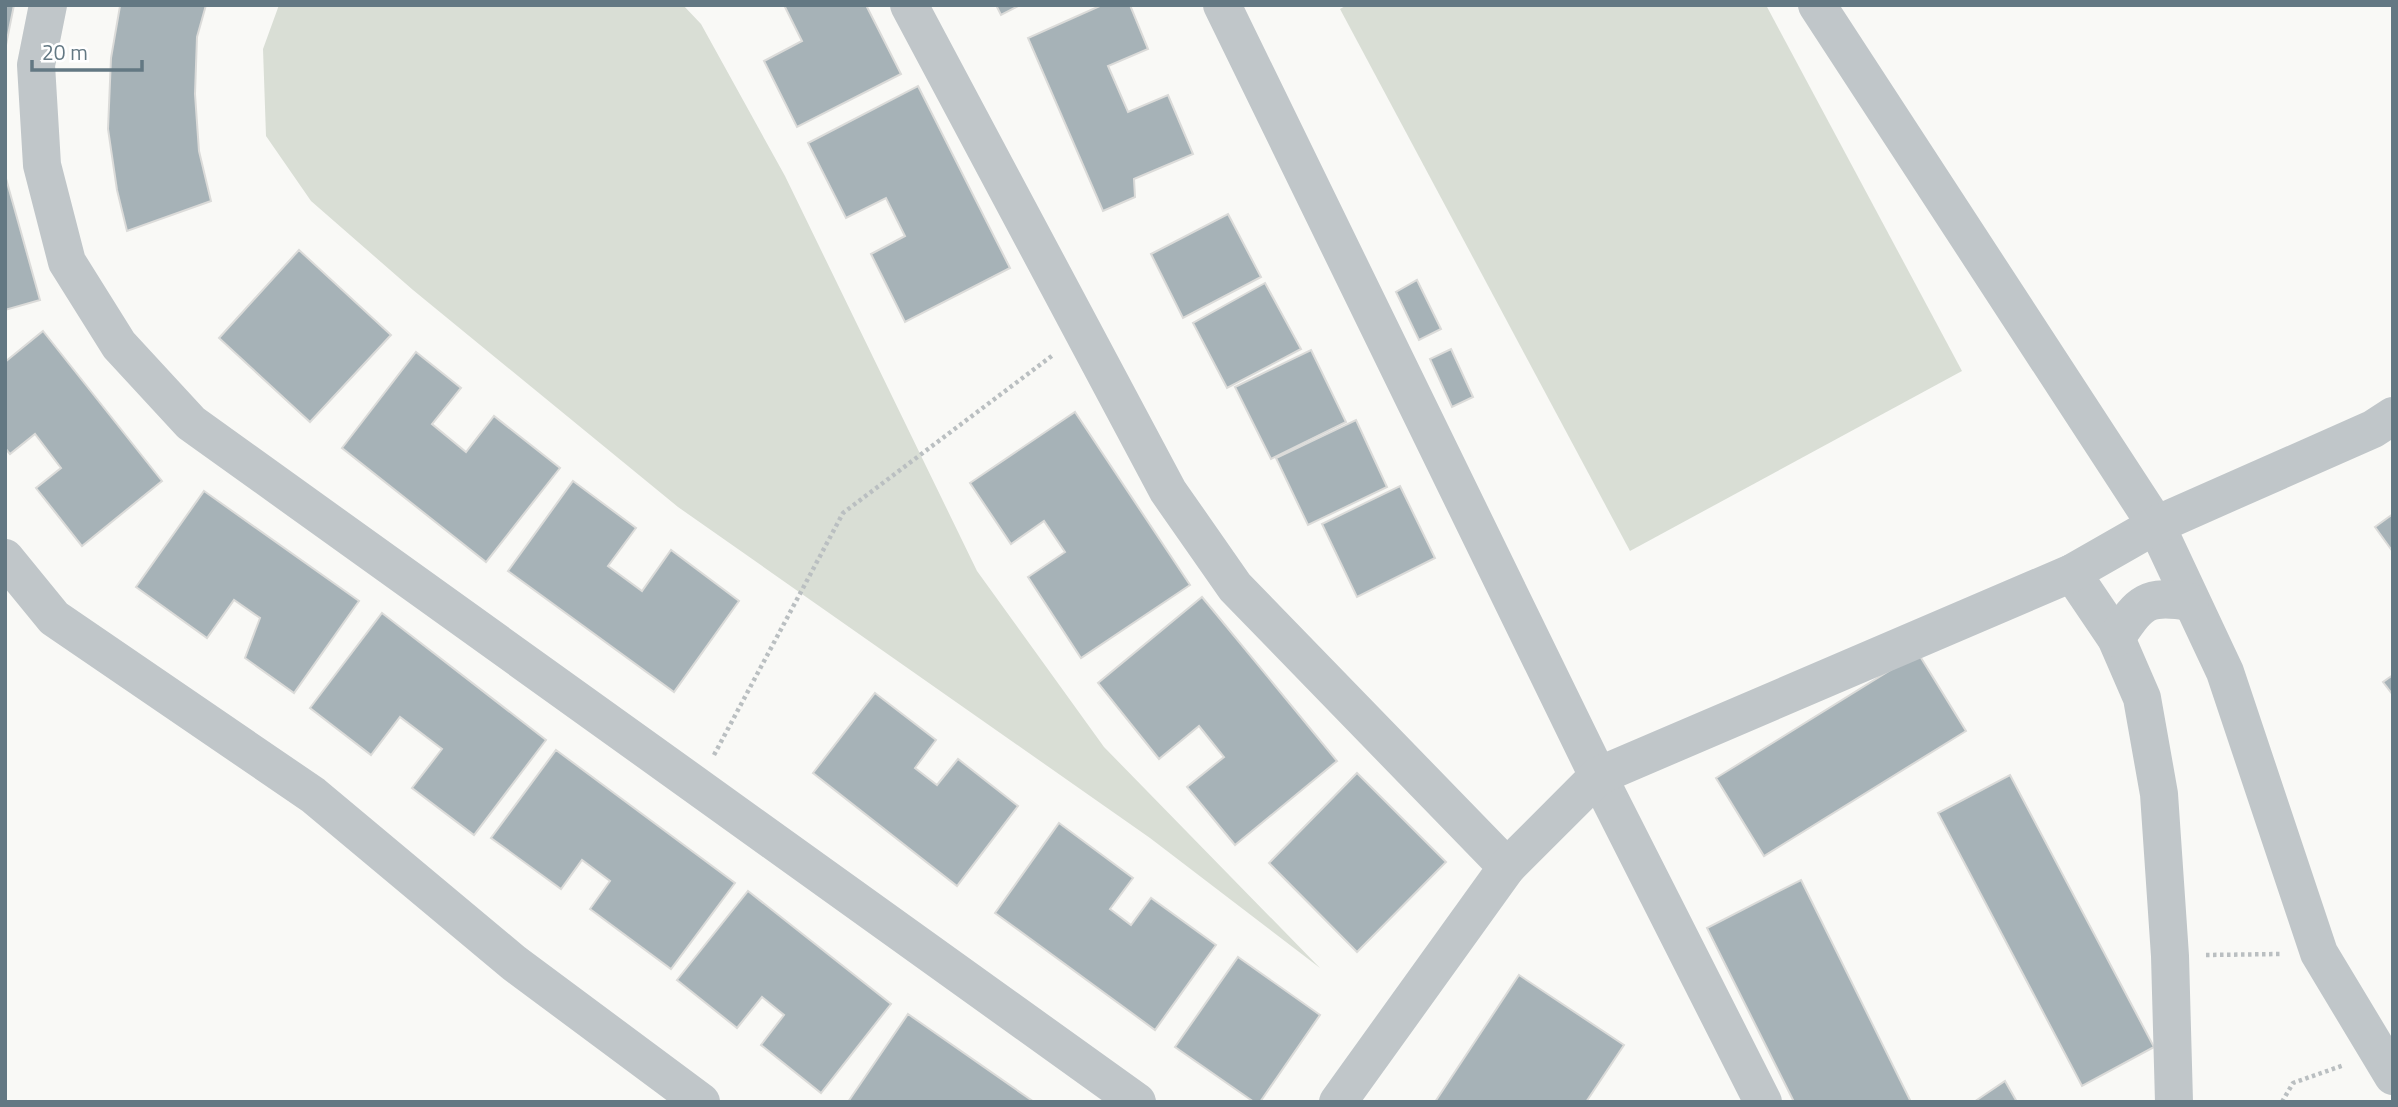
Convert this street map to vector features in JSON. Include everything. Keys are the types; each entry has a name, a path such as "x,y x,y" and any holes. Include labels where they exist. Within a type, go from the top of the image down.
{"street":[{"path":"48,5 36,65 41,165 67,262 119,345 191,423 1137,1102"},
{"path":"909,5 1168,491 1235,587 1507,867"},
{"path":"1817,5 2156,525 2225,672 2319,953 2387,1057"},
{"path":"1231,9 1598,776 1763,1102"},
{"path":"1338,1102 1507,867 1598,776 2072,573 2156,525 2374,429 2393,416"},
{"path":"5,558 54,618 313,795 513,963 701,1102"},
{"path":"2072,573 2116,638 2142,698 2159,794 2170,956 2174,1102"},
{"path":"2116,638 2136,610 2153,601 2162,597 2190,602"}],"path":[{"path":"698,787 843,513 1084,332"},
{"path":"2170,956 2319,953"},
{"path":"2282,1102 2293,1083 2387,1057"}],"shaded area":[{"path":"279,5 683,5 701,24 785,176 977,571 1104,747 1320,968 1150,838 678,507 413,290 311,201 266,136 263,49"},
{"path":"1347,5 1766,5 1962,371 1630,551 1340,9"}],"building":[{"path":"5,5 14,5 5,50"},
{"path":"206,5 197,37 195,94 199,151 211,201 127,231 117,190 108,129 111,58 120,6"},
{"path":"784,5 866,5 901,74 797,127 764,61 802,41"},
{"path":"996,5 1020,5 1001,15"},
{"path":"1102,5 1130,5 1148,49 1108,66 1128,112 1168,95 1193,154 1134,179 1135,197 1103,211 1028,38"},
{"path":"918,86 1010,268 905,322 871,254 905,236 886,198 846,218 808,143"},
{"path":"5,175 40,300 5,310"},
{"path":"1228,214 1261,277 1183,318 1151,254"},
{"path":"299,250 391,335 310,422 219,338"},
{"path":"1417,280 1441,329 1419,340 1396,292"},
{"path":"1265,283 1301,349 1227,388 1193,323"},
{"path":"43,331 162,481 82,546 36,488 61,468 35,434 10,454 5,448 5,362"},
{"path":"1451,349 1473,397 1452,407 1430,359"},
{"path":"1311,350 1346,422 1271,459 1235,387"},
{"path":"416,352 461,388 432,424 466,452 494,416 560,468 486,562 342,448"},
{"path":"1075,412 1190,585 1081,658 1028,577 1065,552 1044,521 1011,544 970,483"},
{"path":"1356,420 1387,487 1308,525 1276,458"},
{"path":"573,481 636,528 608,566 642,591 671,550 739,601 674,692 508,571"},
{"path":"1400,486 1435,558 1357,597 1322,524"},
{"path":"204,491 359,601 294,693 245,658 260,618 234,600 207,638 136,587"},
{"path":"2393,514 2393,552 2375,527"},
{"path":"1202,597 1337,761 1235,845 1187,787 1224,757 1199,726 1159,759 1098,683"},
{"path":"382,613 546,740 474,835 412,788 442,749 400,717 371,755 310,708"},
{"path":"1918,653 1966,731 1764,856 1716,778"},
{"path":"2393,675 2393,695 2383,682"},
{"path":"875,693 936,740 915,768 937,785 958,759 1018,806 957,886 813,773"},
{"path":"556,750 735,883 671,969 590,909 610,881 582,860 561,889 491,838"},
{"path":"1357,773 1446,862 1357,952 1269,863"},
{"path":"2010,775 2154,1047 2082,1086 1938,813"},
{"path":"1059,823 1133,878 1110,909 1131,925 1151,898 1216,945 1155,1030 995,913"},
{"path":"1801,880 1911,1102 1794,1102 1707,928"},
{"path":"748,891 891,1004 821,1093 761,1045 784,1015 762,997 737,1028 677,980"},
{"path":"1238,957 1320,1015 1260,1102 1254,1102 1175,1047"},
{"path":"1519,975 1624,1045 1586,1102 1435,1102"},
{"path":"908,1014 1034,1102 848,1102"},
{"path":"2005,1081 2017,1102 1974,1102"}]}
